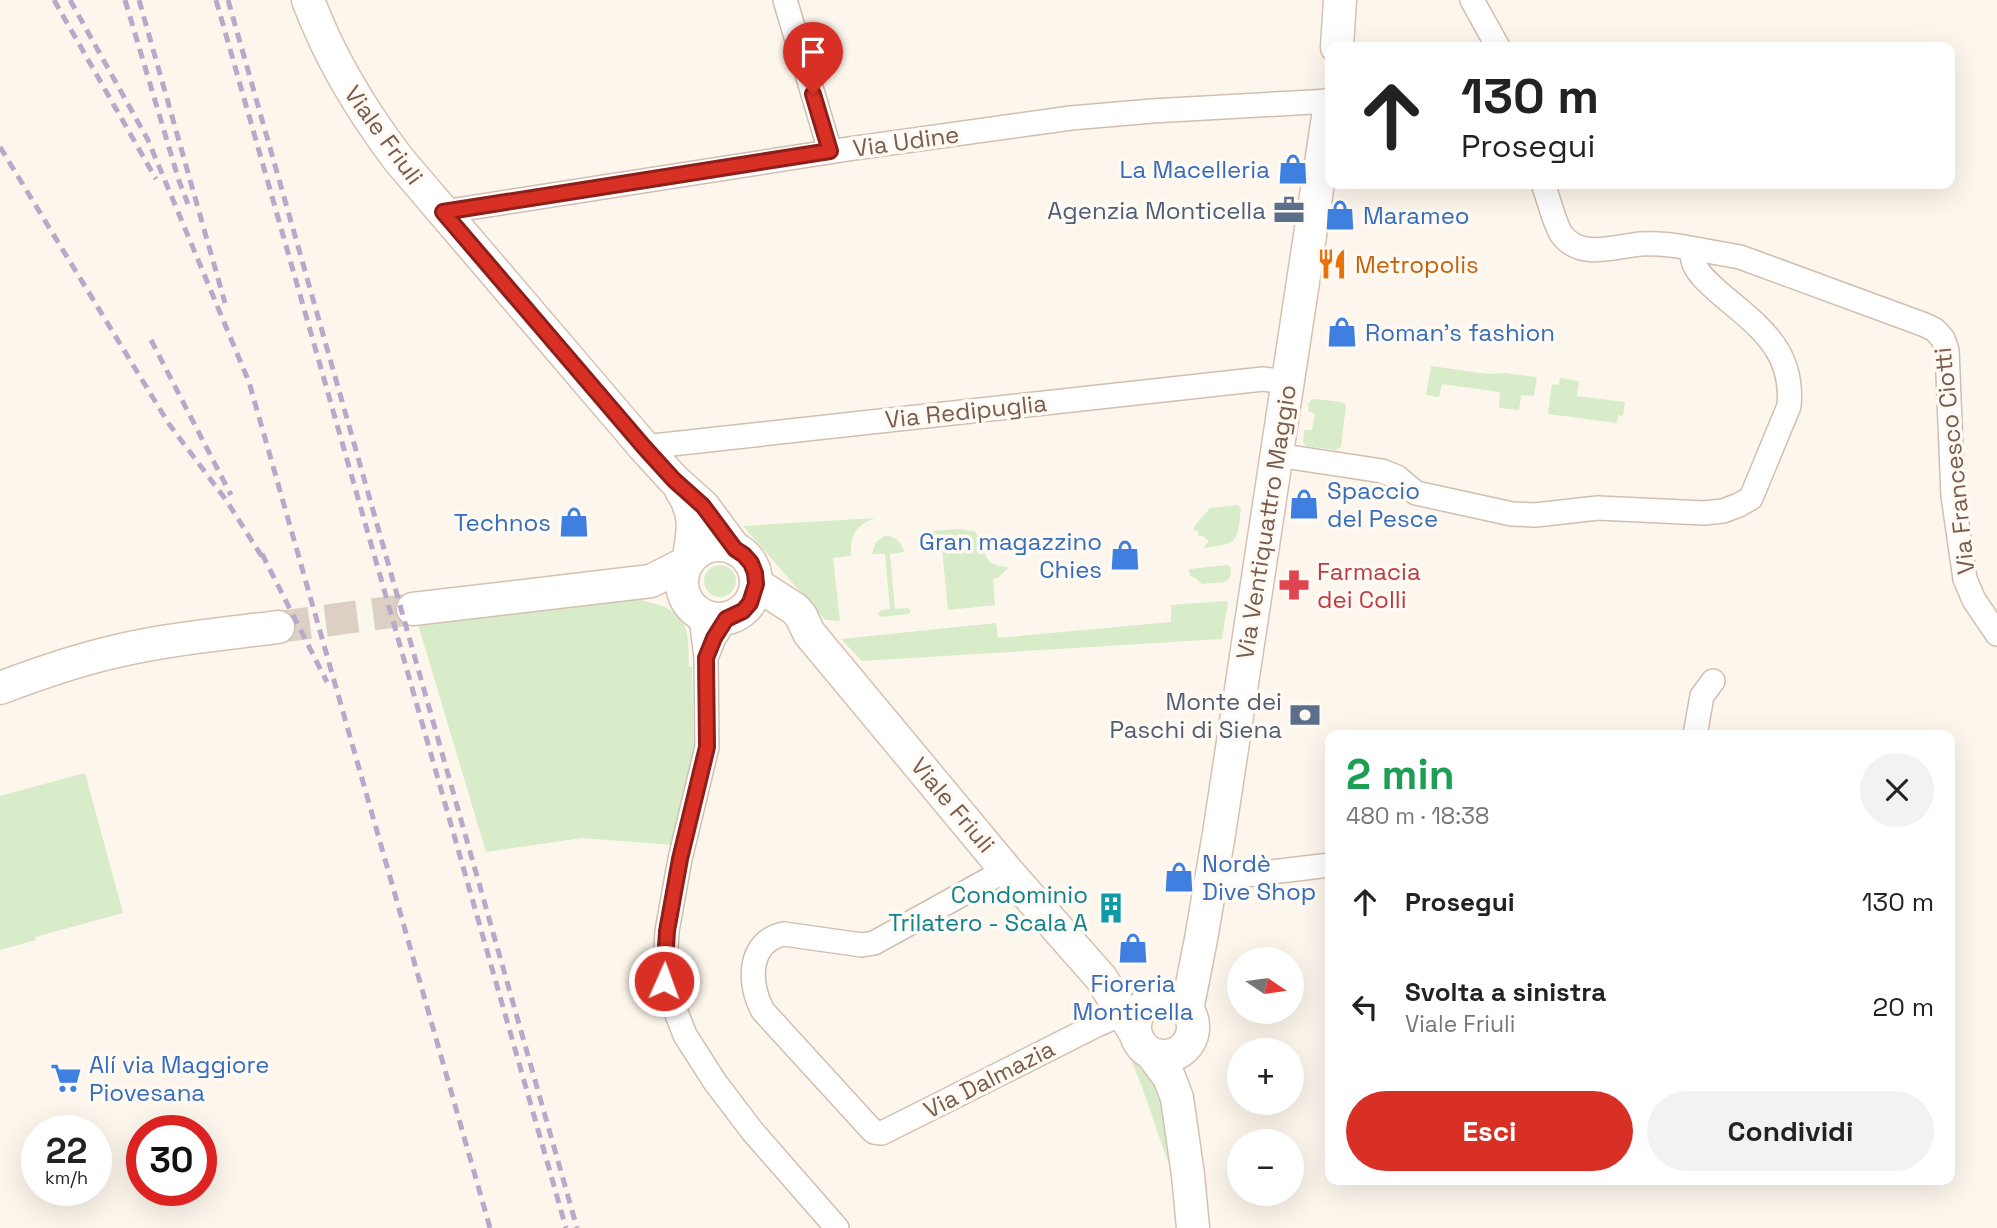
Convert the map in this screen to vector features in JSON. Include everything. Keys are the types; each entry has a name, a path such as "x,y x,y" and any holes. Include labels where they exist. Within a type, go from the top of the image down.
{"street":[{"name":"Viale Friuli","path":"308,0 337,68 398,160 644,447 674,480 703,506 735,549"},
{"path":"785,0 830,151"},
{"path":"1337,42 1340,0"},
{"path":"1472,0 1495,42"},
{"name":"Via Udine","path":"443,212 830,151 1071,118 1152,111 1325,103"},
{"name":"Via Ventiquattro Maggio","path":"1137,1010 1182,979 1191,967 1201,939 1325,135"},
{"name":"Via Francesco Ciotti","path":"1545,189 1562,235 1581,249 1666,244 1740,257 1935,330 1943,338 1948,365 1953,496 1965,579 1974,600 1997,634"},
{"path":"1277,455 1382,471 1397,477 1416,493 1512,514 1535,515 1598,508 1704,513 1723,511 1739,505 1751,498 1789,406 1790,392 1786,369 1779,351 1763,329 1706,281 1695,264 1690,248"},
{"name":"Via Redipuglia","path":"644,447 1262,379 1287,382"},
{"name":"Viale Friuli","path":"674,480 692,510 694,524 688,562"},
{"path":"706,658 714,638 741,605 755,573 744,555 725,546 704,548 688,562 683,573 682,585 702,625 706,658 707,747 680,859 667,931 664,981 685,1035 715,1082 752,1132 837,1228"},
{"path":"413,609 651,581 688,562"},
{"path":"651,581 674,590 704,616 715,619 741,605"},
{"name":"Viale Friuli","path":"741,605 807,631 1006,870 1137,1010"},
{"path":"0,688 51,669 113,652 278,627"},
{"path":"1696,730 1702,696 1713,681"},
{"path":"1211,879 1325,866"},
{"name":"Via Dalmazia","path":"1006,870 874,943 862,945 784,934 767,940 756,955 753,970 755,995 763,1011 869,1127 874,1132 882,1133 1137,1010"},
{"path":"1137,1010 1161,1056 1180,1051 1187,1044 1188,1175"},
{"path":"1137,1010 1174,1088 1188,1175 1193,1228"}],"green space":[{"path":"1431,366 1537,377 1534,396 1521,395 1519,410 1499,408 1500,392 1442,384 1439,397 1426,395"},
{"path":"1560,378 1579,381 1577,396 1625,402 1623,416 1618,415 1617,423 1548,414 1552,384 1559,385"},
{"path":"1315,399 1342,402 1346,405 1341,447 1336,450 1306,446 1303,443 1304,430 1312,430 1315,413 1308,412 1307,406"},
{"path":"1238,505 1241,509 1234,540 1224,545 1203,548 1209,541 1198,536 1198,531 1193,528 1210,508"},
{"path":"875,518 855,532 851,556 833,558 840,621 825,620 743,526"},
{"path":"932,531 974,531 988,559 999,566 1009,567 998,578 993,579 995,605 948,610 942,549 924,550 923,542 925,535"},
{"path":"885,536 898,540 904,552 890,554 895,609 908,608 911,611 909,614 881,617 878,614 881,610 890,609 885,554 872,553 876,542"},
{"path":"720,565 732,569 736,581 732,593 720,597 708,593 704,581 708,569"},
{"path":"1227,565 1231,567 1230,578 1225,582 1202,584 1190,576 1189,569"},
{"path":"641,597 643,601 669,609 683,622 688,640 689,667 692,667 694,750 672,845 582,838 486,852 418,624"},
{"path":"1228,602 1222,639 862,661 841,639 996,623 998,638 1171,622 1171,605"},
{"path":"85,773 123,913 35,937 36,940 0,950 0,796"},
{"path":"1125,1045 1159,1080 1171,1164 1168,1162"}],"tunnel":[{"path":"278,627 413,609"}],"railway":[{"path":"54,0 156,179"},
{"path":"70,0 148,140 249,382 490,1228"},
{"path":"125,0 188,204"},
{"path":"139,0 225,303"},
{"path":"216,0 566,1228"},
{"path":"228,0 577,1228"},
{"path":"0,147 169,424 226,500 266,563"},
{"path":"151,340 231,495"},
{"path":"262,554 327,682"}],"place":[{"name":"La Macelleria","path":"1293,169"},
{"name":"Agenzia Monticella","path":"1289,210"},
{"name":"Marameo","path":"1340,215"},
{"name":"Metropolis","path":"1332,264"},
{"name":"Roman's fashion","path":"1342,332"},
{"name":"Spaccio del Pesce","path":"1304,504"},
{"name":"Technos","path":"574,522"},
{"name":"Gran magazzino Chies","path":"1125,555"},
{"name":"Farmacia dei Colli","path":"1294,585"},
{"name":"Monte dei Paschi di Siena","path":"1305,715"},
{"name":"Nordè Dive Shop","path":"1179,877"},
{"name":"Condominio Trilatero - Scala A","path":"1111,908"},
{"name":"Fioreria Monticella","path":"1133,948"},
{"name":"Alí via Maggiore Piovesana","path":"66,1078"}],"route":[{"path":"664,981 667,931 680,859 707,747 706,658 726,619 743,611 750,603 756,584 755,573 751,563 735,549 703,506 674,480 644,447 443,212 830,151 813,94"}]}
